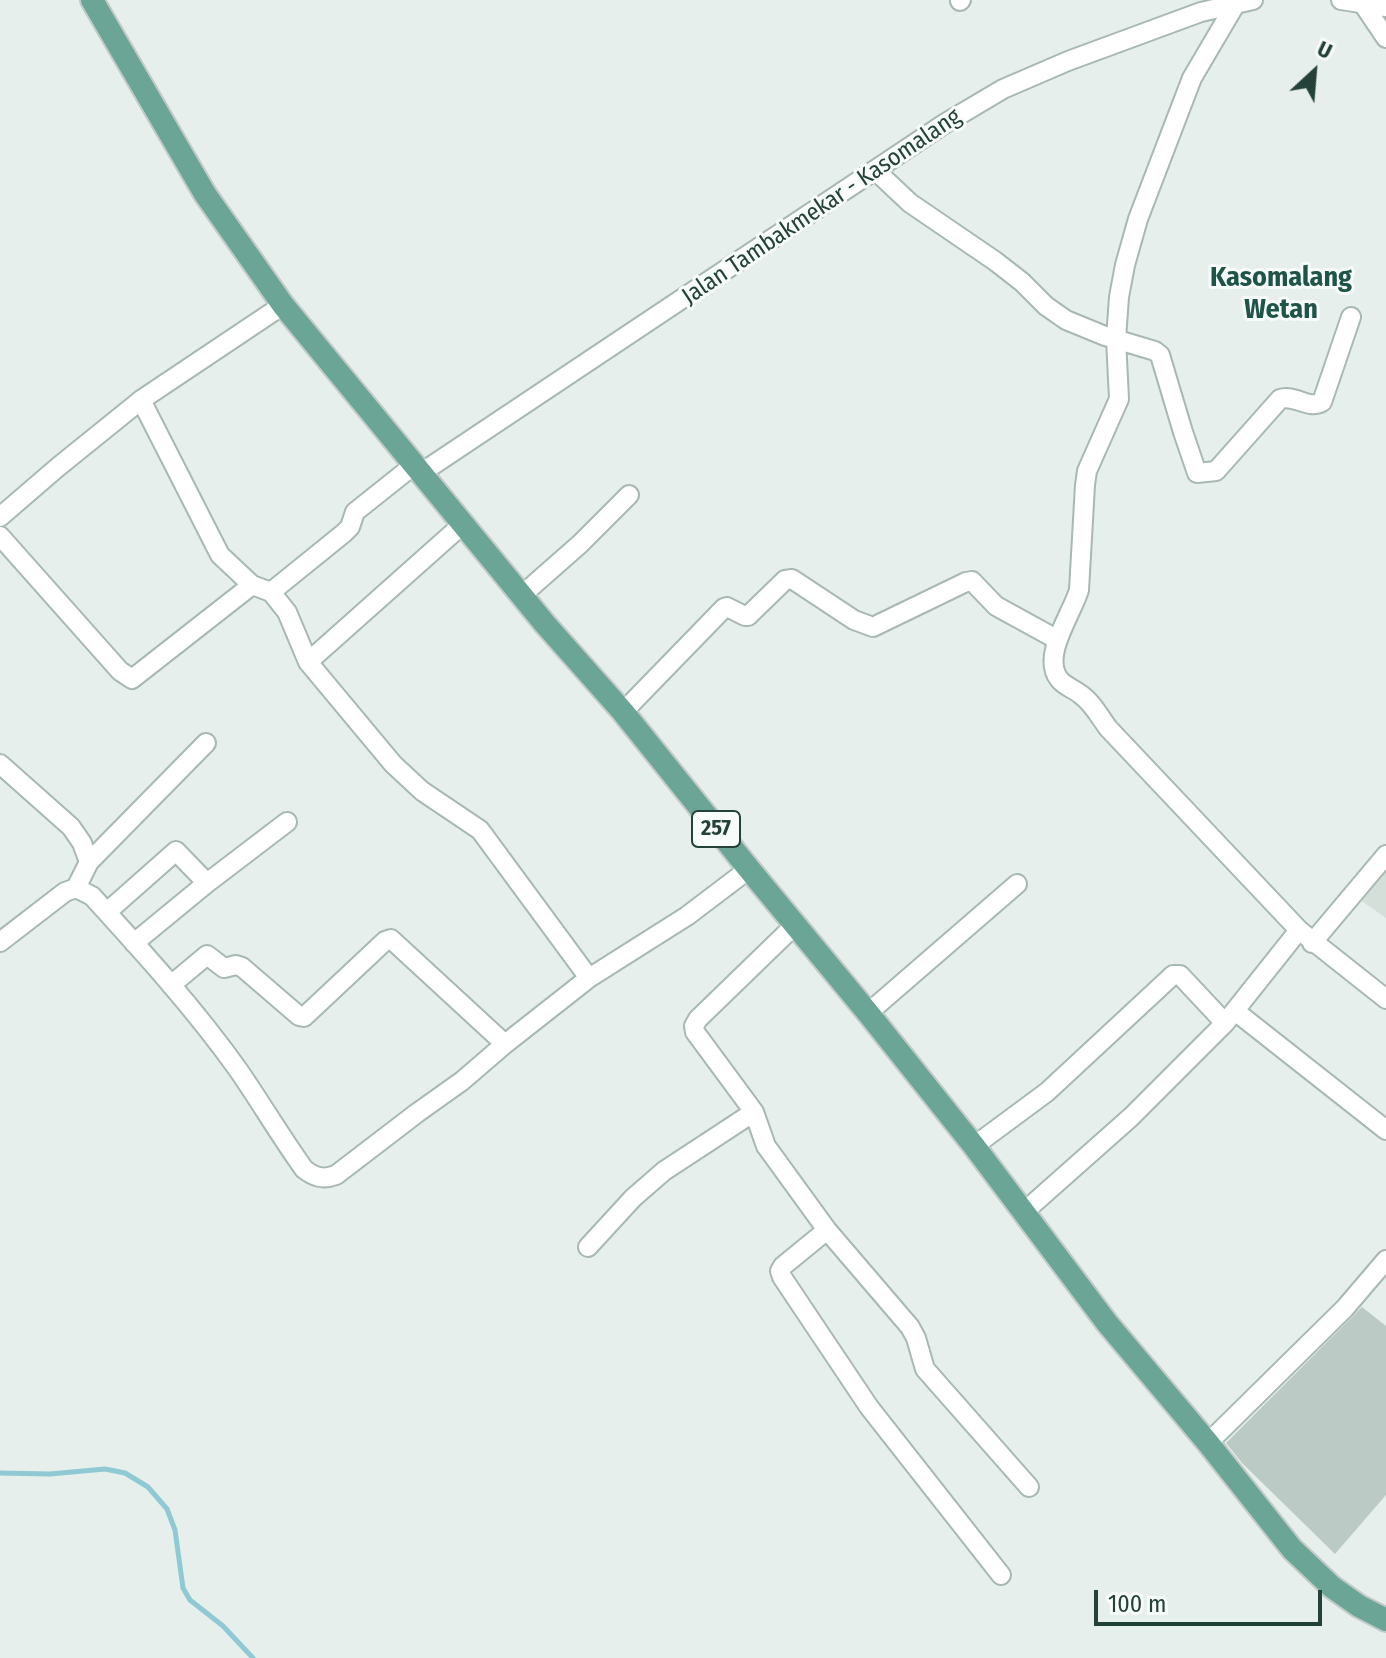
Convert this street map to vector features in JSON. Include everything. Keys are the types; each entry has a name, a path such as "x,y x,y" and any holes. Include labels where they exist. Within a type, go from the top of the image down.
{"main road":[{"name":"257","path":"92,0 205,194 283,305 522,595 623,712 868,1013 1025,1211 1107,1323 1292,1549 1332,1587 1386,1620"}],"street":[{"path":"1341,0 1386,7"},
{"path":"1244,3 1217,34 1192,78 1138,219 1119,297 1116,339 1119,399 1087,471 1079,590 1058,640 1054,668 1060,681 1083,695 1108,728 1306,936 1386,999"},
{"name":"Jalan Tambakmekar - Kasomalang","path":"271,592 347,530 355,512 944,124 1003,89 1068,61 1208,7 1244,3"},
{"path":"1363,4 1386,38"},
{"path":"1208,7 1217,34"},
{"path":"876,171 910,203 995,261 1066,320 1160,355 1197,473 1216,471 1280,399 1292,397 1312,405 1322,402 1351,317"},
{"path":"0,517 141,400 283,305"},
{"path":"141,400 213,543 230,566 252,585 271,592 287,612 308,662 406,777 480,830 589,978"},
{"path":"522,595 629,495"},
{"path":"308,662 463,524"},
{"path":"0,536 120,671 132,679 252,585"},
{"path":"623,712 724,608 748,616 785,580 792,579 854,620 873,627 972,581 1003,611 1058,640"},
{"path":"0,942 65,892 76,888 89,862 206,743"},
{"path":"0,764 71,827 82,843 89,862"},
{"path":"134,943 287,822"},
{"path":"107,912 176,851 207,883"},
{"path":"1025,1211 1131,1117 1386,855"},
{"path":"76,888 92,896 171,985 238,1070 304,1169 311,1175 327,1178 336,1175 462,1081 589,978 687,916 749,869"},
{"path":"868,1013 1017,884"},
{"path":"795,925 698,1019 695,1032 754,1112 766,1146 827,1230 910,1327 925,1369 1029,1487"},
{"path":"171,985 207,955 224,968 242,967 304,1017 385,941 391,939 505,1044"},
{"path":"974,1146 1047,1092 1173,975 1180,975 1230,1017 1386,1130"},
{"path":"588,1247 655,1178 754,1112"},
{"path":"827,1230 783,1266 780,1271 782,1277 874,1414 1001,1575"},
{"path":"1208,1443 1345,1308 1386,1260"}],"shaded area":[{"path":"1386,862 1386,918 1356,897"}],"building":[{"path":"1362,1307 1386,1326 1386,1495 1335,1554 1242,1463 1226,1443"}],"waterway":[{"path":"0,1473 50,1474 105,1469 125,1473 148,1487 167,1509 175,1530 183,1588 190,1600 223,1626 253,1658"}],"district":[{"name":"Kasomalang Wetan","path":"1281,294"}]}
